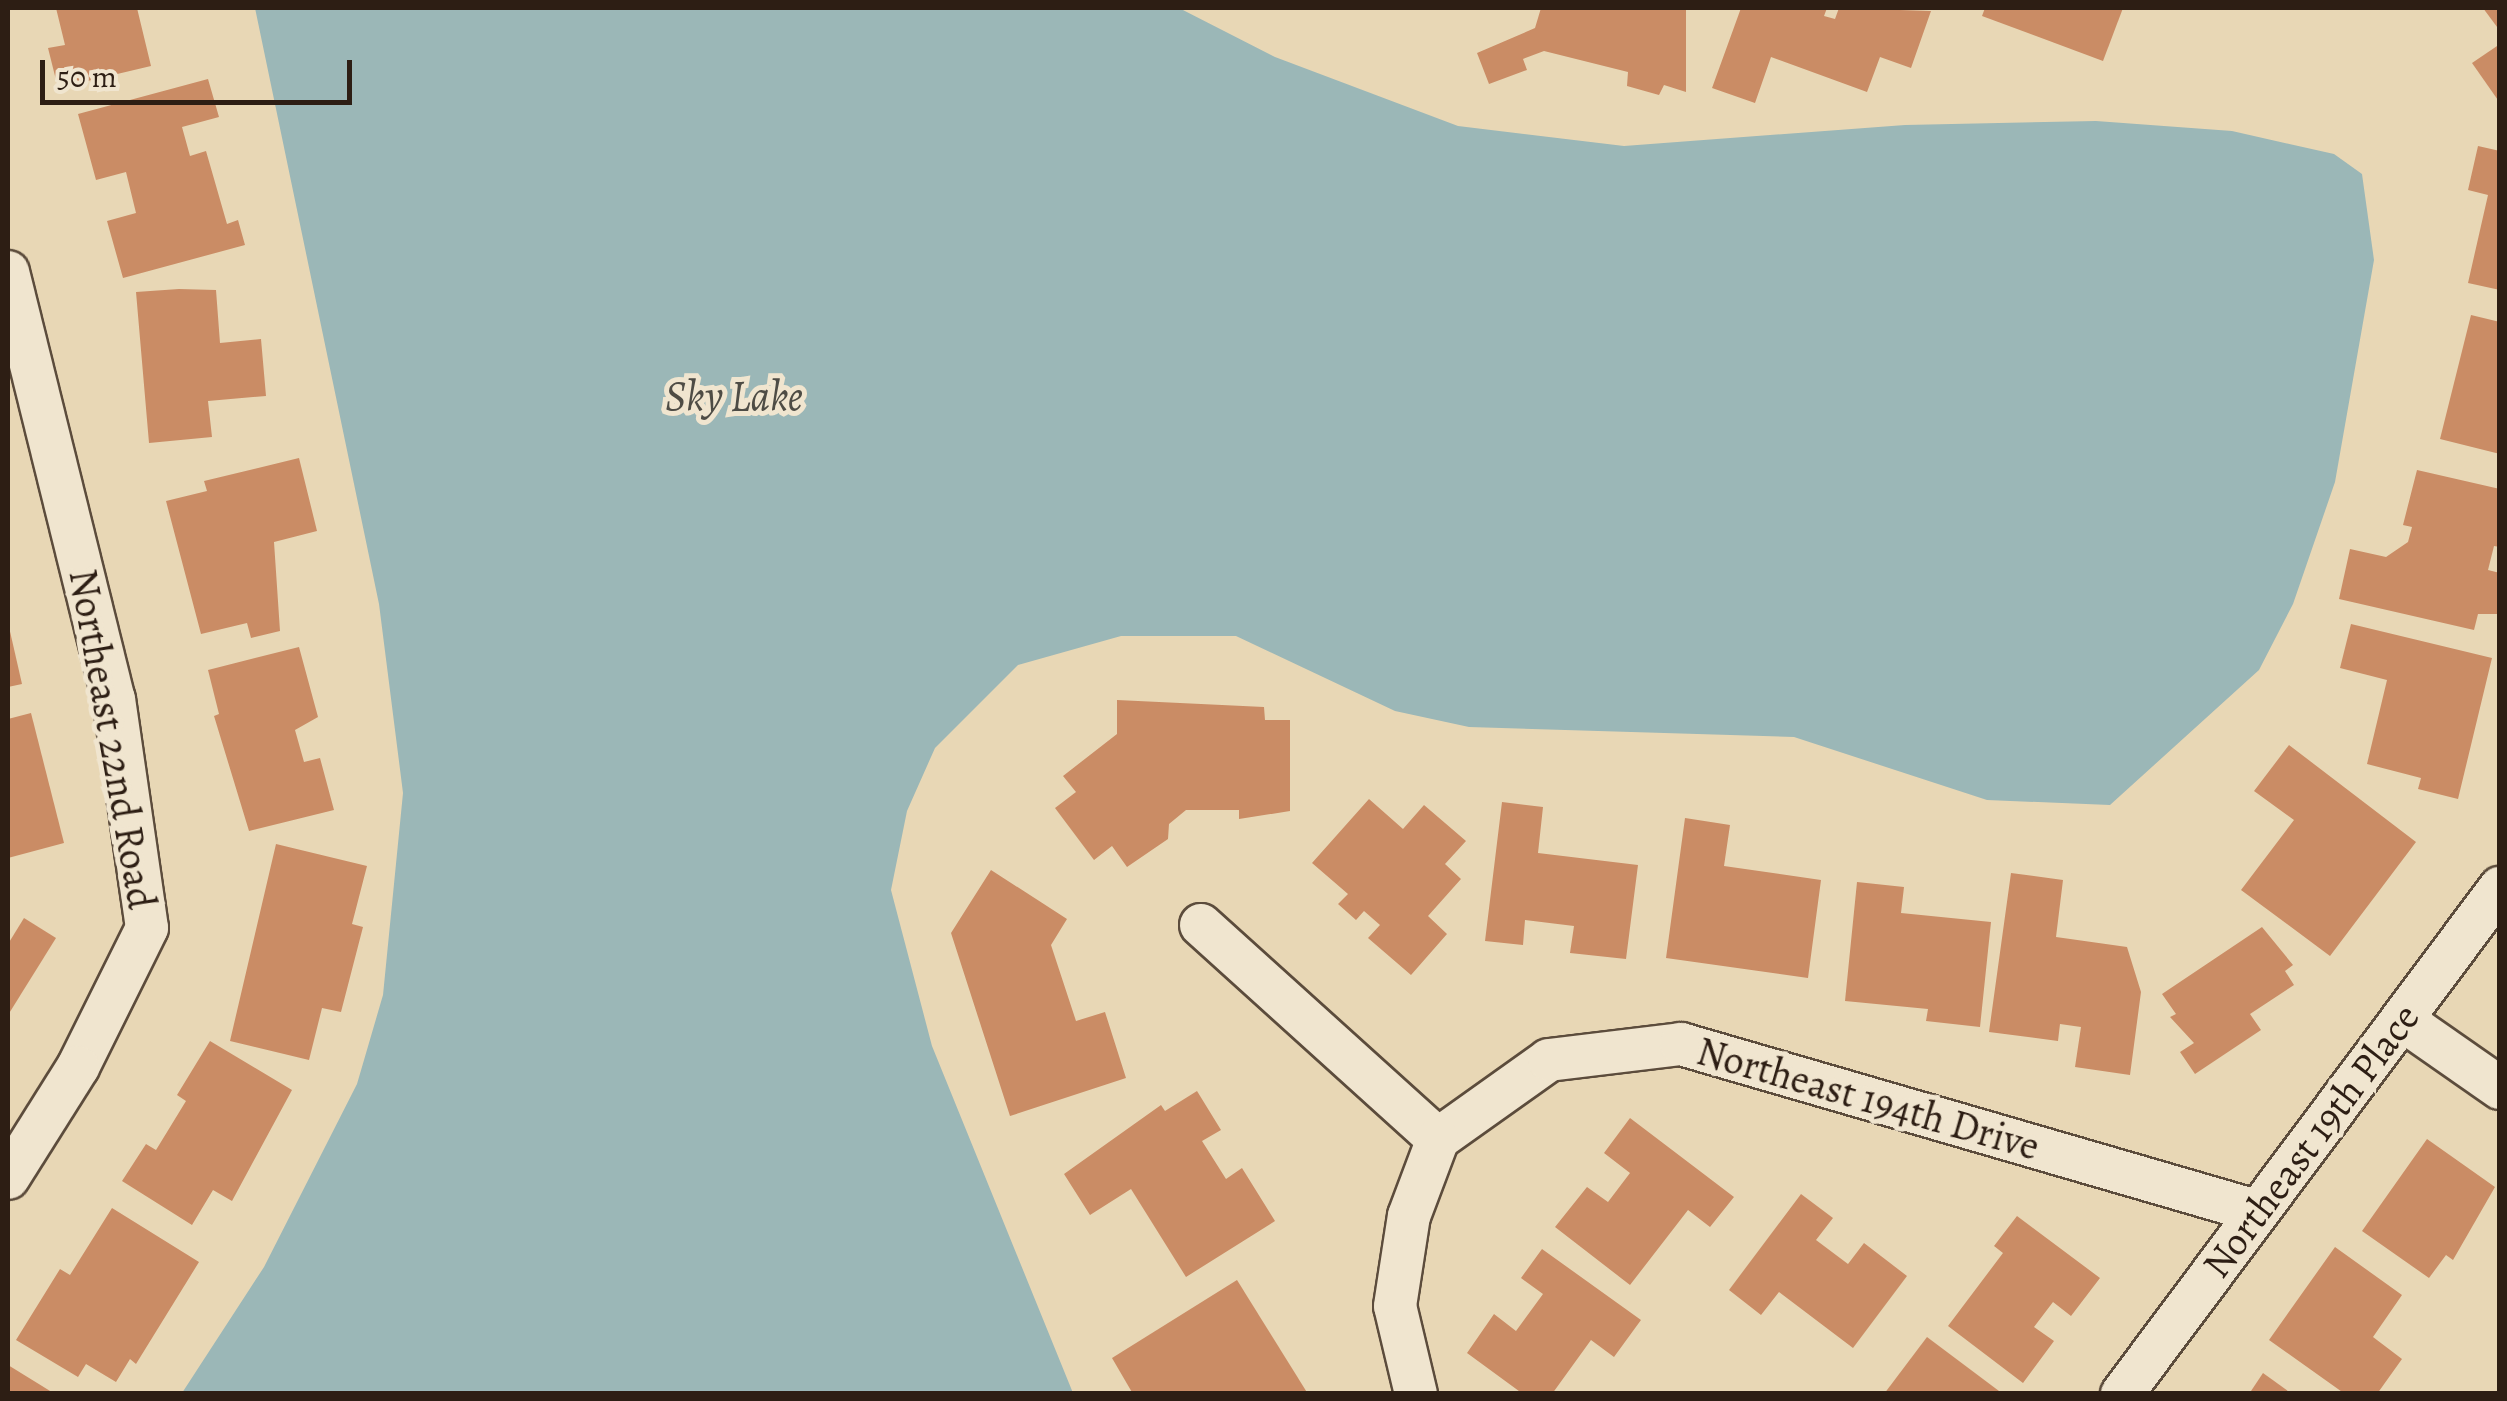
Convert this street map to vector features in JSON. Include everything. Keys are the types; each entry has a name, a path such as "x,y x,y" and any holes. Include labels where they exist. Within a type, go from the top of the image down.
{"street":[{"name":"Northeast 22nd Road","path":"8,272 114,698 148,928 78,1067 8,1178"},
{"name":"Northeast 19th Place","path":"2122,1394 2500,888"},
{"path":"1201,925 1438,1139 1408,1216 1396,1306 1416,1394"},
{"path":"2404,1021 2500,1088"},
{"name":"Northeast 194th Drive","path":"1438,1139 1549,1060 1681,1044 2256,1211"}],"water":[{"name":"Sky Lake","path":"255,8 1179,8 1275,57 1458,126 1624,146 1905,125 2096,121 2232,131 2334,154 2362,174 2374,260 2335,482 2293,604 2259,670 2110,805 1987,800 1794,737 1469,727 1395,711 1236,636 1121,636 1018,665 935,748 907,811 891,890 932,1046 1073,1393 182,1393 264,1267 357,1084 383,995 403,793 379,604"}],"building":[{"path":"56,8 137,8 151,66 58,88 48,48 65,45"},
{"path":"1541,8 1686,8 1686,92 1664,85 1659,95 1627,86 1628,72 1544,51 1523,59 1527,70 1489,84 1477,53 1535,28"},
{"path":"1741,8 1827,8 1824,16 1835,19 1839,8 1931,11 1911,68 1880,57 1867,92 1771,57 1755,103 1712,88"},
{"path":"1985,8 2123,8 2103,61 1982,16"},
{"path":"2483,8 2500,8 2500,31"},
{"path":"2500,44 2500,103 2472,63"},
{"path":"208,79 219,117 182,127 190,156 206,151 227,224 238,220 245,245 123,278 107,221 136,213 126,172 96,180 78,114"},
{"path":"2478,146 2500,151 2500,290 2468,283 2488,195 2468,190"},
{"path":"216,290 220,343 261,339 266,396 208,401 212,437 149,443 136,292"},
{"path":"2471,315 2500,322 2500,454 2440,439"},
{"path":"299,458 317,531 274,542 280,631 251,638 247,623 201,634 166,501 207,491 204,481"},
{"path":"2417,470 2500,489 2500,547 2494,546 2488,570 2500,573 2500,614 2478,614 2474,630 2339,599 2350,549 2386,557 2408,542 2412,527 2403,525"},
{"path":"2351,624 2492,658 2458,799 2418,789 2421,778 2367,764 2387,680 2340,668"},
{"path":"8,628 22,684 8,687"},
{"path":"299,647 318,717 295,730 304,762 320,758 334,810 249,831 214,716 219,714 208,670"},
{"path":"1117,700 1264,707 1265,720 1290,720 1290,811 1239,819 1239,810 1186,810 1169,824 1168,839 1127,867 1112,846 1094,860 1055,808 1076,792 1063,776 1117,734"},
{"path":"31,713 64,843 8,858 8,719"},
{"path":"2289,745 2416,842 2330,956 2241,890 2294,820 2254,791"},
{"path":"1369,799 1403,829 1424,805 1466,841 1445,864 1461,879 1428,916 1447,934 1411,975 1368,938 1380,925 1364,911 1356,920 1338,904 1348,894 1312,863"},
{"path":"1502,802 1543,807 1538,853 1638,865 1626,959 1570,953 1574,926 1525,920 1523,945 1485,941"},
{"path":"1685,818 1730,825 1724,866 1821,880 1808,978 1666,958"},
{"path":"276,844 367,866 352,924 363,927 341,1012 322,1008 309,1060 230,1041"},
{"path":"991,870 1067,919 1051,945 1076,1021 1105,1012 1126,1078 1010,1116 951,933"},
{"path":"2011,873 2063,880 2056,937 2127,947 2141,992 2130,1075 2075,1067 2081,1027 2060,1024 2058,1041 1989,1032"},
{"path":"1857,882 1904,887 1901,913 1991,922 1980,1027 1926,1021 1928,1009 1845,1001"},
{"path":"24,918 56,938 8,1015 8,944"},
{"path":"2262,927 2293,965 2285,971 2294,985 2250,1014 2261,1030 2195,1074 2180,1052 2194,1043 2170,1017 2176,1014 2162,994"},
{"path":"210,1041 292,1090 232,1201 213,1190 192,1225 122,1181 146,1144 156,1150 186,1101 177,1095"},
{"path":"1197,1091 1221,1130 1202,1141 1226,1179 1242,1168 1275,1221 1186,1277 1131,1189 1090,1215 1064,1174 1161,1105 1165,1111"},
{"path":"1630,1118 1734,1197 1710,1227 1688,1210 1630,1285 1555,1227 1587,1187 1608,1202 1630,1173 1604,1153"},
{"path":"2427,1139 2495,1187 2453,1260 2446,1255 2429,1278 2362,1231"},
{"path":"1801,1194 1833,1218 1816,1240 1848,1264 1864,1243 1907,1276 1853,1348 1779,1292 1761,1315 1729,1290"},
{"path":"112,1208 199,1262 136,1364 130,1359 116,1382 86,1364 78,1377 16,1340 60,1269 70,1275"},
{"path":"2017,1216 2100,1278 2071,1316 2053,1302 2034,1327 2054,1341 2023,1383 1948,1326 2003,1253 1994,1246"},
{"path":"2335,1247 2402,1295 2373,1337 2402,1359 2377,1394 2345,1394 2269,1340"},
{"path":"1542,1249 1641,1320 1614,1357 1591,1340 1552,1394 1523,1394 1467,1353 1494,1314 1516,1331 1543,1294 1521,1278"},
{"path":"1237,1280 1308,1394 1133,1394 1112,1358"},
{"path":"1927,1337 2003,1394 1884,1394"},
{"path":"8,1365 55,1394 8,1394"},
{"path":"2263,1373 2292,1394 2249,1394"}]}
